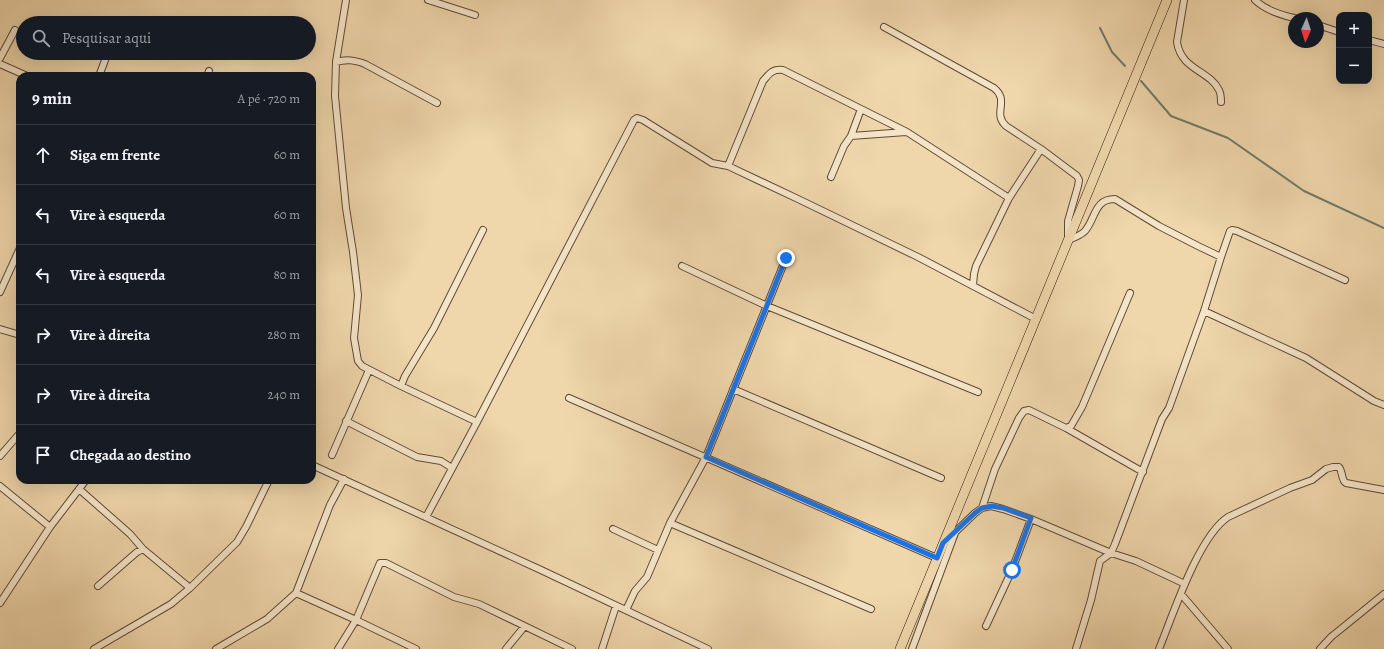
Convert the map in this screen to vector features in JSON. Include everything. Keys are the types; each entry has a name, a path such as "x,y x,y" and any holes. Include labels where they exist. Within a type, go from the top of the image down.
{"main road":[{"path":"900,649 1167,0"}],"street":[{"path":"346,0 336,62 334,96 346,208 358,295 354,338 358,361 362,366 369,370 477,422"},
{"path":"428,0 475,15"},
{"path":"1184,0 1177,42 1178,48 1192,68 1210,79 1219,89 1221,94 1221,102"},
{"path":"1255,0 1265,7 1288,16"},
{"path":"884,27 999,92 1001,99 1001,122 1077,176 1078,186 1068,221 1068,240 1081,234 1085,230 1097,208 1103,202 1109,199 1115,199 1159,226 1221,256"},
{"path":"1324,27 1336,31"},
{"path":"0,58 15,30"},
{"path":"1372,41 1384,44"},
{"path":"336,62 345,59 354,60 365,64 437,103"},
{"path":"101,72 105,60"},
{"path":"0,64 17,72"},
{"path":"728,166 763,80 776,69 783,70 907,132 1010,198"},
{"path":"831,177 844,146 851,136 861,108"},
{"path":"426,517 634,120 637,118 643,120 712,163 728,166 911,253 1036,319"},
{"path":"851,136 907,132"},
{"path":"973,285 976,266 1010,198 1041,149"},
{"path":"401,386 405,376 434,328 483,230"},
{"path":"1076,649 1091,600 1100,560 1111,553 1162,419 1169,408 1204,311 1230,232 1232,230 1237,231 1345,280"},
{"path":"0,292 16,257"},
{"path":"626,610 635,591 647,577 670,524 706,457 786,258"},
{"path":"682,266 767,306 978,392"},
{"path":"1066,428 1071,426 1082,407 1130,293"},
{"path":"1204,311 1306,358 1374,401 1384,405"},
{"path":"0,329 16,334"},
{"path":"332,455 369,370"},
{"path":"733,389 941,478"},
{"path":"569,398 937,558"},
{"path":"982,508 995,469 1019,418 1024,411 1029,410 1066,428 1143,472"},
{"path":"346,421 417,457 441,461 452,468"},
{"path":"0,456 16,438"},
{"path":"316,466 708,649"},
{"path":"1159,649 1185,584 1202,550 1217,526 1228,517 1290,488 1312,480 1326,469 1333,467 1339,467 1342,471 1344,482 1346,484 1384,490"},
{"path":"216,649 267,619 296,593 330,505 344,479"},
{"path":"0,603 50,527 83,484"},
{"path":"94,649 171,604 190,588 237,542 246,528 267,484"},
{"path":"0,486 50,527"},
{"path":"79,489 130,534 144,549 190,588"},
{"path":"943,543 975,513 982,508 992,506 1003,508 1031,518 1111,553 1136,561 1185,584"},
{"path":"986,626 1012,570 1031,518"},
{"path":"670,524 871,608"},
{"path":"613,529 658,550"},
{"path":"912,649 956,531"},
{"path":"98,586 137,552 144,549"},
{"path":"338,649 356,620 380,563 386,563 454,597 478,604 572,649"},
{"path":"296,593 416,649"},
{"path":"1181,594 1228,649"},
{"path":"1320,649 1384,594"},
{"path":"602,649 616,606"},
{"path":"506,649 524,627"}],"waterway":[{"path":"1100,28 1112,52 1125,66"},
{"path":"1141,81 1171,116 1228,138 1304,191 1384,228"}],"route":[{"path":"786,258 706,457 937,558 943,543 982,508 992,506 1003,508 1031,518 1012,570"}]}
